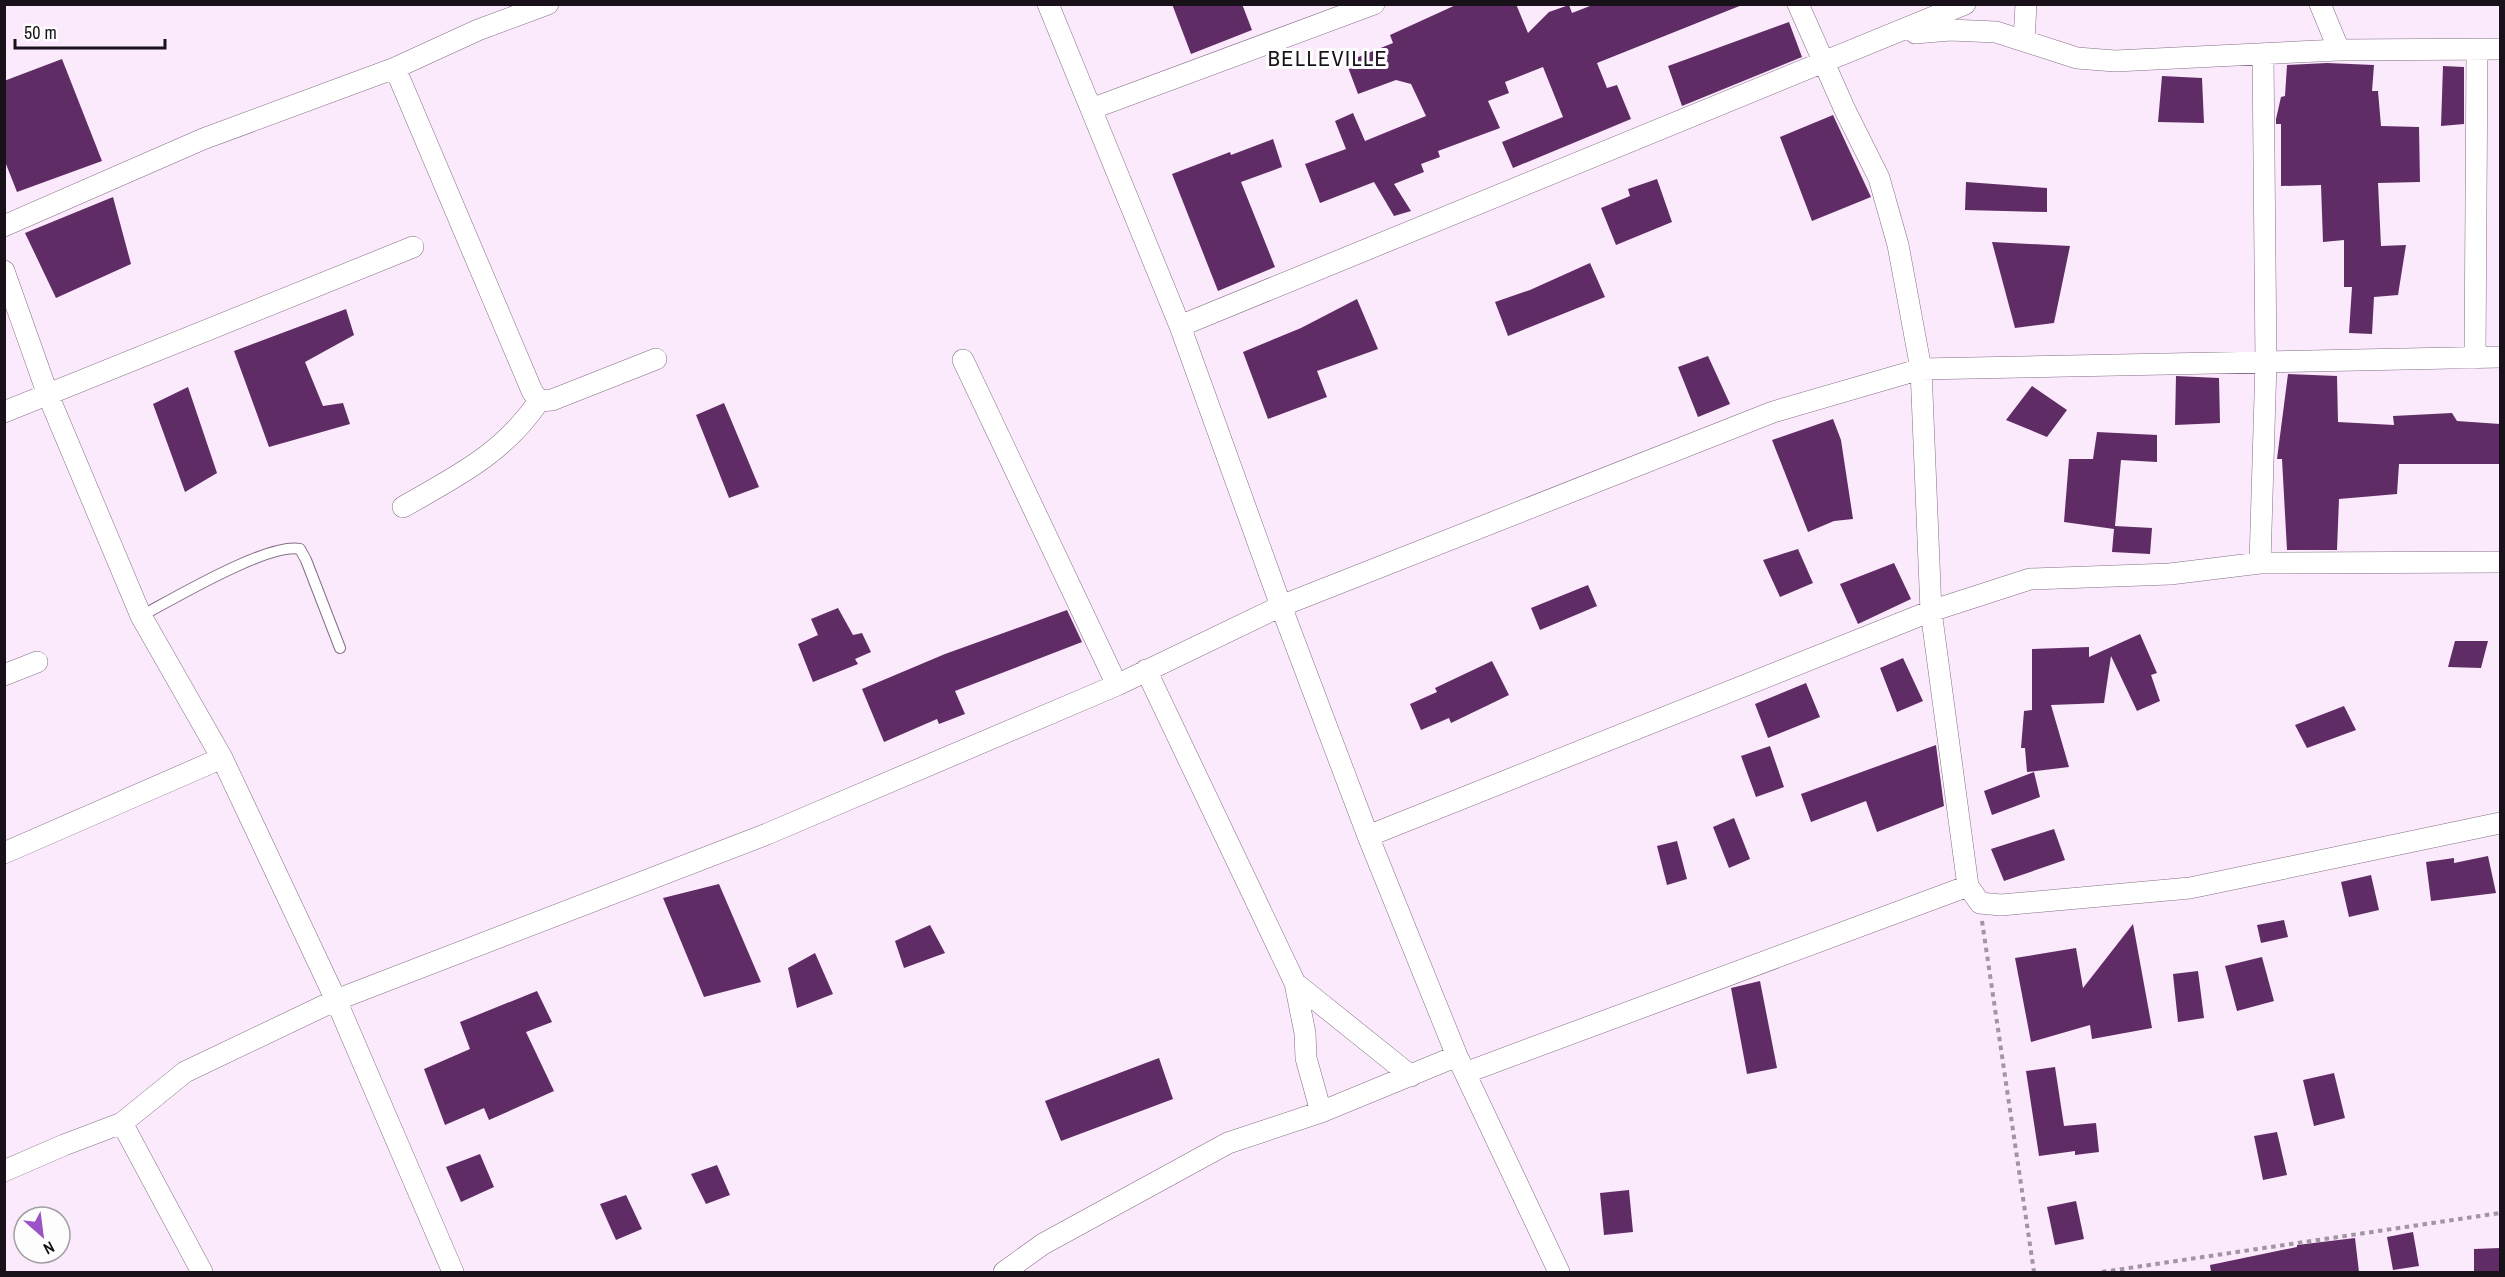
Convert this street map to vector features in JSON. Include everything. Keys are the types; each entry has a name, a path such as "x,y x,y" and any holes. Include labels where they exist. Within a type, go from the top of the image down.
{"street":[{"path":"4,226 203,139 395,68 478,30 548,4"},
{"path":"1048,4 1180,326 1281,606 1368,836 1461,1065 1559,1272"},
{"path":"1091,109 1374,4"},
{"path":"1798,4 1845,110 1879,178 1898,245 1921,369 1931,611 1974,895"},
{"path":"1180,326 1897,34 1965,4"},
{"path":"2024,41 2026,4"},
{"path":"2320,4 2339,50"},
{"path":"1897,34 1950,30 1996,32 2077,58 2115,61 2339,50 2500,49"},
{"path":"2475,358 2477,50"},
{"path":"2260,563 2266,362 2263,55"},
{"path":"395,68 532,391 538,400"},
{"path":"4,412 413,247"},
{"path":"4,271 48,395 141,616 222,758 336,1000 453,1272"},
{"path":"4,1171 122,1123 185,1072 336,1000 766,834 1117,684 1281,606 1773,412 1921,369 2500,357"},
{"path":"538,400 552,400 656,359"},
{"path":"963,360 1117,684"},
{"path":"403,507 472,468 498,449 522,425 538,400"},
{"path":"1368,836 1931,611 2030,579 2170,574 2260,563 2500,562"},
{"path":"4,675 37,662"},
{"path":"1146,670 1295,983 1305,1033 1306,1058 1321,1112"},
{"path":"4,853 222,758"},
{"path":"1004,1272 1043,1244 1228,1143 1321,1112 1411,1076 1461,1065 1974,895 2001,905 2190,888 2500,823"},
{"path":"1295,983 1411,1076"},
{"path":"122,1123 202,1272"}],"lane":[{"path":"141,616 239,565 290,546 300,549 303,555 340,648"}],"path":[{"path":"1974,895 2034,1272"},
{"path":"2102,1272 2500,1213"}],"building":[{"path":"1172,4 1242,4 1252,30 1191,54"},
{"path":"1458,4 1516,4 1528,33 1549,12 1569,5 1572,13 1595,4 1742,5 1597,63 1607,88 1617,85 1631,119 1513,168 1502,142 1563,117 1543,67 1505,82 1509,93 1488,101 1500,128 1438,151 1440,157 1421,164 1424,172 1394,184 1411,211 1394,216 1374,182 1320,203 1305,164 1346,149 1335,121 1353,113 1365,141 1426,116 1411,84 1396,80 1358,94 1346,62 1393,43 1390,35"},
{"path":"1789,22 1802,57 1682,106 1668,66"},
{"path":"62,59 102,161 17,192 4,159 4,81"},
{"path":"2327,63 2374,65 2372,91 2378,91 2381,126 2419,127 2420,182 2378,183 2381,246 2406,245 2398,295 2374,297 2372,334 2349,333 2352,287 2344,287 2344,240 2323,242 2321,185 2281,186 2281,124 2276,124 2276,119 2281,97 2285,96 2287,65"},
{"path":"2443,66 2464,67 2464,124 2441,126"},
{"path":"2162,76 2202,78 2204,123 2158,122"},
{"path":"1833,115 1871,197 1812,221 1780,137"},
{"path":"1273,139 1282,167 1241,182 1275,267 1218,291 1172,174"},
{"path":"1657,179 1672,222 1616,245 1601,208 1630,196 1628,189"},
{"path":"1966,182 2047,188 2047,212 1965,210"},
{"path":"113,197 131,264 56,298 25,233"},
{"path":"1992,242 2070,246 2054,323 2015,328"},
{"path":"1590,263 1605,297 1508,336 1495,302 1530,290"},
{"path":"1357,299 1378,349 1317,371 1327,397 1268,419 1243,352 1301,328"},
{"path":"346,309 354,335 305,362 323,406 343,403 350,424 269,447 234,351"},
{"path":"1708,356 1730,404 1698,417 1678,367"},
{"path":"2288,374 2337,376 2338,422 2394,425 2393,416 2452,413 2457,421 2500,424 2500,464 2399,464 2397,494 2339,499 2337,550 2287,550 2282,459 2277,459"},
{"path":"2176,376 2219,378 2220,423 2175,425"},
{"path":"2032,386 2067,410 2047,437 2006,420"},
{"path":"188,387 217,473 185,492 153,404"},
{"path":"724,403 759,487 729,498 696,415"},
{"path":"1833,419 1841,440 1853,519 1834,521 1808,532 1772,440"},
{"path":"2097,432 2157,435 2157,462 2121,460 2115,526 2152,528 2150,554 2112,552 2114,529 2064,522 2069,459 2093,459"},
{"path":"1798,549 1813,583 1780,597 1763,560"},
{"path":"1894,563 1911,599 1858,624 1840,584"},
{"path":"1588,585 1597,606 1540,630 1531,608"},
{"path":"838,608 853,635 862,633 871,652 855,659 858,664 813,682 798,644 818,635 811,619"},
{"path":"1067,610 1082,642 955,691 965,714 939,724 937,719 884,742 862,689 945,654"},
{"path":"2140,634 2157,673 2151,675 2160,701 2137,711 2111,656 2104,703 2051,705 2069,767 2027,772 2025,748 2021,748 2024,711 2032,710 2032,649 2089,647 2089,657"},
{"path":"2455,641 2488,641 2481,668 2448,667"},
{"path":"1903,658 1923,701 1897,712 1880,668"},
{"path":"1492,661 1509,695 1451,723 1449,718 1421,730 1410,704 1437,692 1435,688"},
{"path":"1806,683 1820,717 1768,738 1755,704"},
{"path":"2344,706 2356,730 2307,748 2295,725"},
{"path":"1936,745 1944,806 1877,832 1866,801 1811,822 1801,794"},
{"path":"1770,746 1784,787 1756,797 1741,756"},
{"path":"2034,772 2040,797 1992,815 1984,791"},
{"path":"1734,818 1750,859 1729,868 1713,827"},
{"path":"2054,829 2065,860 2004,881 1991,849"},
{"path":"1677,841 1687,879 1667,885 1657,846"},
{"path":"2488,856 2496,893 2431,901 2426,862 2454,858 2454,863"},
{"path":"2371,875 2379,910 2349,917 2341,882"},
{"path":"719,884 761,982 704,997 663,898"},
{"path":"2284,920 2288,937 2261,943 2257,925"},
{"path":"2133,924 2152,1028 2092,1039 2090,1025 2031,1042 2015,958 2076,948 2083,988"},
{"path":"930,925 945,953 904,968 895,941"},
{"path":"815,953 833,994 797,1008 788,968"},
{"path":"2262,957 2274,1001 2237,1011 2225,966"},
{"path":"2198,971 2204,1018 2178,1022 2173,974"},
{"path":"1760,981 1777,1068 1747,1074 1731,988"},
{"path":"537,991 552,1022 526,1032 554,1091 489,1120 484,1108 445,1125 424,1069 470,1049 460,1022"},
{"path":"1159,1058 1173,1099 1061,1141 1045,1101"},
{"path":"2055,1067 2064,1126 2096,1123 2099,1152 2075,1155 2075,1151 2039,1156 2026,1071"},
{"path":"2334,1073 2345,1118 2314,1126 2303,1080"},
{"path":"2277,1132 2287,1175 2263,1180 2254,1136"},
{"path":"480,1154 494,1187 461,1202 446,1167"},
{"path":"717,1165 730,1195 706,1204 691,1174"},
{"path":"1629,1190 1633,1232 1604,1235 1600,1193"},
{"path":"626,1195 642,1229 616,1240 600,1204"},
{"path":"2076,1201 2084,1239 2055,1245 2047,1207"},
{"path":"2413,1232 2419,1266 2393,1270 2387,1237"},
{"path":"2355,1238 2359,1272 2211,1272 2210,1265 2297,1247 2297,1245"},
{"path":"2500,1248 2500,1272 2474,1272 2474,1249"}],"district":[{"name":"BELLEVILLE","path":"1328,58"}]}
